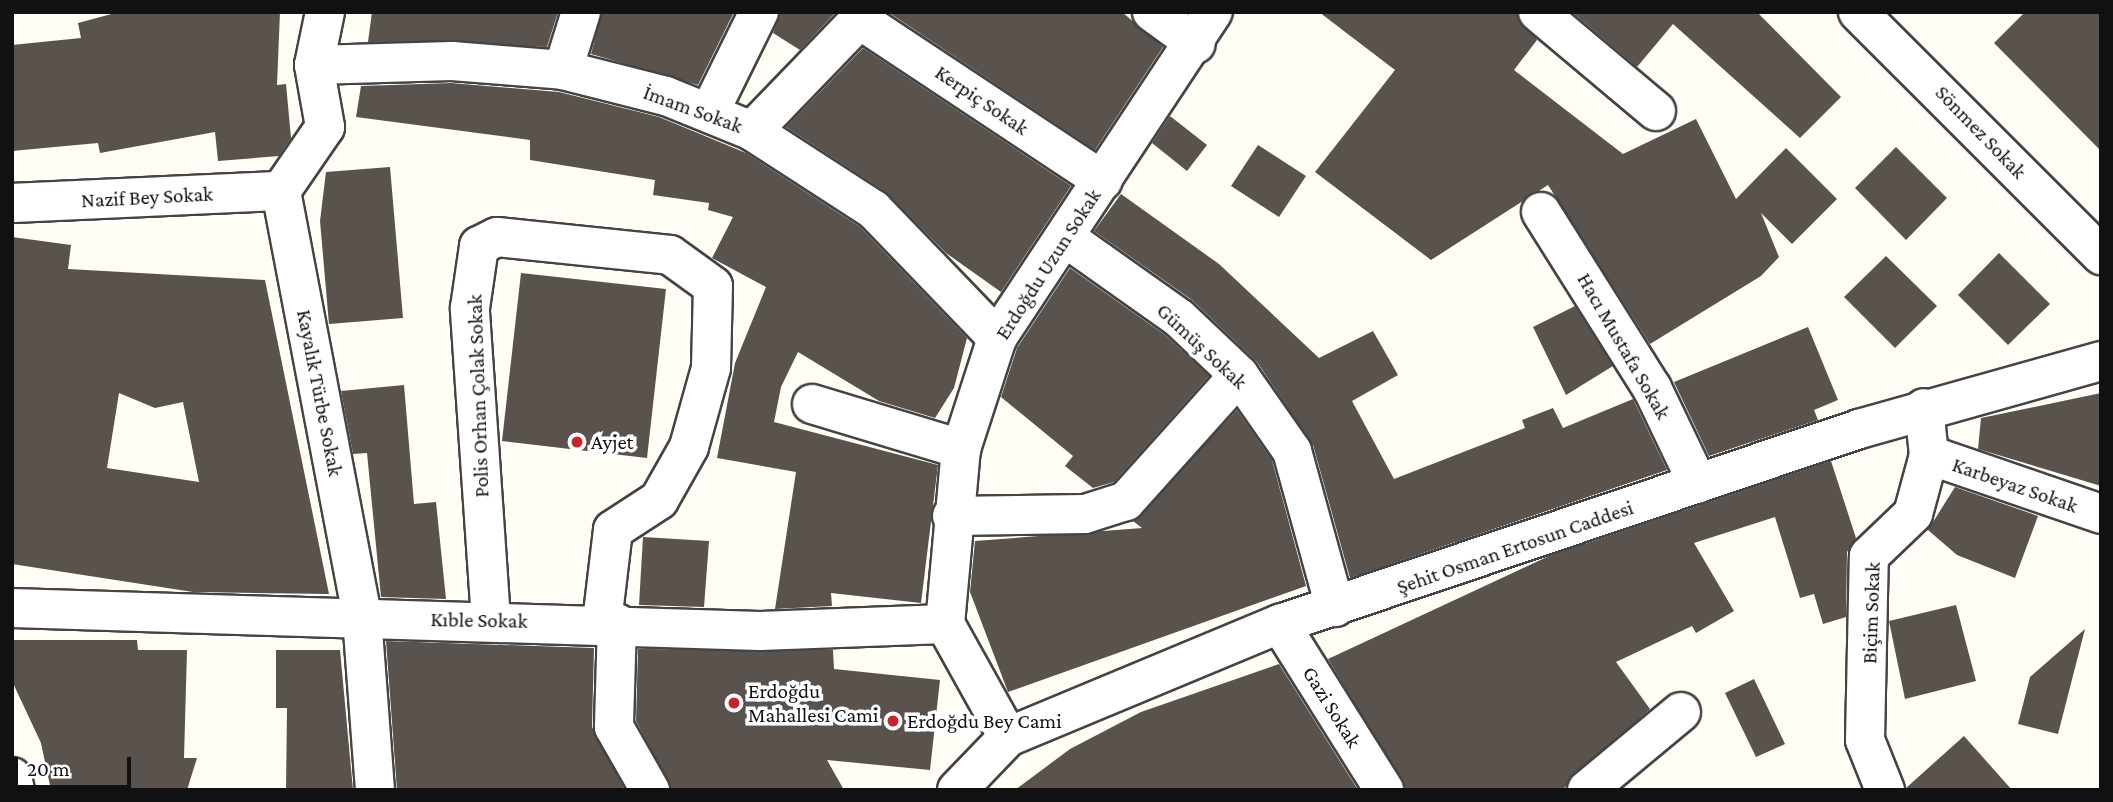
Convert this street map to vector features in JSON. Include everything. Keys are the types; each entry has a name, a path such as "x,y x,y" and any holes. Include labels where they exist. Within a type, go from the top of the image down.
{"street":[{"path":"281,191 325,127 314,65 325,12"},
{"path":"563,70 581,12"},
{"path":"709,113 759,12"},
{"path":"1152,12 1204,28"},
{"path":"1538,12 1656,111"},
{"name":"Sönmez Sokak","path":"1858,12 2101,255"},
{"path":"752,131 864,16"},
{"name":"Kerpiç Sokak","path":"864,16 1103,181"},
{"name":"Erdoğdu Uzun Sokak","path":"945,624 952,516 961,449 997,338 1204,28"},
{"name":"İmam Sokak","path":"314,65 452,61 563,70 709,113 752,131 874,210 997,338"},
{"name":"Nazif Bey Sokak","path":"12,203 281,191"},
{"name":"Kayalık Türbe Sokak","path":"281,191 362,617 375,790"},
{"name":"Hacı Mustafa Sokak","path":"1541,212 1652,388 1698,484"},
{"name":"Polis Orhan Çolak Sokak","path":"491,620 470,308 479,246 497,237 670,255 713,286 711,368 689,447 659,500 613,530 609,622"},
{"name":"Gümüş Sokak","path":"1066,238 1179,318 1239,375 1292,451 1335,607"},
{"name":"Şehit Osman Ertosun Caddesi","path":"957,790 1008,737 1280,624 1924,408 2101,361"},
{"path":"952,516 1085,514 1126,501 1239,375"},
{"path":"812,404 961,449"},
{"name":"Biçim Sokak","path":"1885,790 1865,740 1869,556 1913,514 1929,456 1924,408"},
{"name":"Karbeyaz Sokak","path":"1929,456 2101,514"},
{"name":"Kıble Sokak","path":"12,608 609,622 760,631 945,624"},
{"path":"609,622 614,727 650,790"},
{"path":"945,624 1008,737"},
{"name":"Gazi Sokak","path":"1280,624 1384,790"},
{"path":"1587,790 1681,712"},
{"path":"12,777 16,790"}],"building":[{"path":"119,12 280,12 277,85 286,84 291,138 279,156 218,161 215,132 100,153 98,143 12,151 12,45 81,38 78,23"},
{"path":"372,12 558,12 547,47 368,42"},
{"path":"602,12 734,12 698,85 591,54"},
{"path":"781,12 836,12 800,50 773,33"},
{"path":"888,12 1122,12 1163,47 1095,150"},
{"path":"1319,12 1517,12 1537,40 1514,70 1623,154 1696,119 1736,199 1786,148 1837,199 1792,244 1761,213 1779,257 1761,276 1650,344 1548,185 1431,260 1315,172 1395,70"},
{"path":"1572,12 1757,12 1841,97 1800,138 1673,24 1637,67"},
{"path":"2025,12 2101,12 2101,151 1994,43"},
{"path":"863,48 1071,186 1001,292 946,253 886,192 786,127"},
{"path":"451,83 559,92 659,117 746,153 860,227 967,338 954,388 935,418 879,401 798,352 781,387 774,422 938,465 921,603 831,593 832,606 775,609 796,472 717,458 735,363 766,287 712,258 733,217 708,210 709,203 653,195 655,180 530,160 530,140 356,117 361,86"},
{"path":"1170,116 1207,145 1187,171 1152,143"},
{"path":"1258,145 1306,176 1279,217 1231,186"},
{"path":"1896,147 1947,198 1906,240 1855,188"},
{"path":"390,167 403,318 329,324 320,221 326,172"},
{"path":"1121,194 1219,264 1319,358 1373,331 1398,375 1352,401 1394,479 1525,428 1522,420 1553,408 1563,428 1633,399 1667,470 1350,578 1313,445 1257,362 1192,300 1094,231"},
{"path":"12,237 71,245 68,269 265,280 329,594 193,592 12,564","holes":["119,393 155,408 183,402 199,482 107,468"]},
{"path":"1999,253 2050,304 2008,345 1958,295"},
{"path":"1886,256 1937,306 1895,348 1844,297"},
{"path":"1070,268 1165,335 1209,376 1114,482 1093,488 1065,466 1073,456 1001,397 1017,348"},
{"path":"521,273 666,289 647,458 502,441"},
{"path":"1575,306 1613,366 1566,395 1533,327"},
{"path":"1808,327 1838,400 1814,410 1818,420 1709,456 1674,382"},
{"path":"404,385 414,504 436,502 446,599 381,597 367,453 353,454 341,391"},
{"path":"2101,393 2101,486 1978,449 1981,418"},
{"path":"1237,410 1272,460 1306,586 1008,692 970,592 975,541 1142,528 1133,521"},
{"path":"1831,461 1856,538 1847,552 1846,617 1823,624 1814,594 1800,598 1775,517 1694,543 1734,611 1696,633 1692,626 1616,662 1650,709 1562,790 1406,790 1328,659 1549,556"},
{"path":"1955,487 2038,516 2015,578 1957,555 1928,530"},
{"path":"643,537 709,541 704,607 639,605"},
{"path":"1956,605 1976,681 1905,699 1889,621"},
{"path":"2085,629 2058,734 2018,724 2030,677"},
{"path":"13,640 137,640 138,650 187,650 184,758 197,758 187,790 51,790 41,743 12,681"},
{"path":"386,641 594,648 592,727 625,790 397,790"},
{"name":"Erdoğdu Mahallesi Cami","path":"638,649 833,650 834,669 940,680 930,770 827,760 844,790 672,790 636,721"},
{"path":"276,650 340,650 353,790 286,790 287,708 276,708"},
{"path":"1279,664 1358,790 1015,790 1070,749 1141,712"},
{"path":"1754,679 1785,744 1756,757 1725,693"},
{"path":"1964,736 2012,790 1906,790 1906,788"}],"place":[{"name":"Ayjet","path":"577,442"},
{"name":"Erdoğdu Mahallesi Cami","path":"734,703"},
{"name":"Erdoğdu Bey Cami","path":"893,721"}]}
